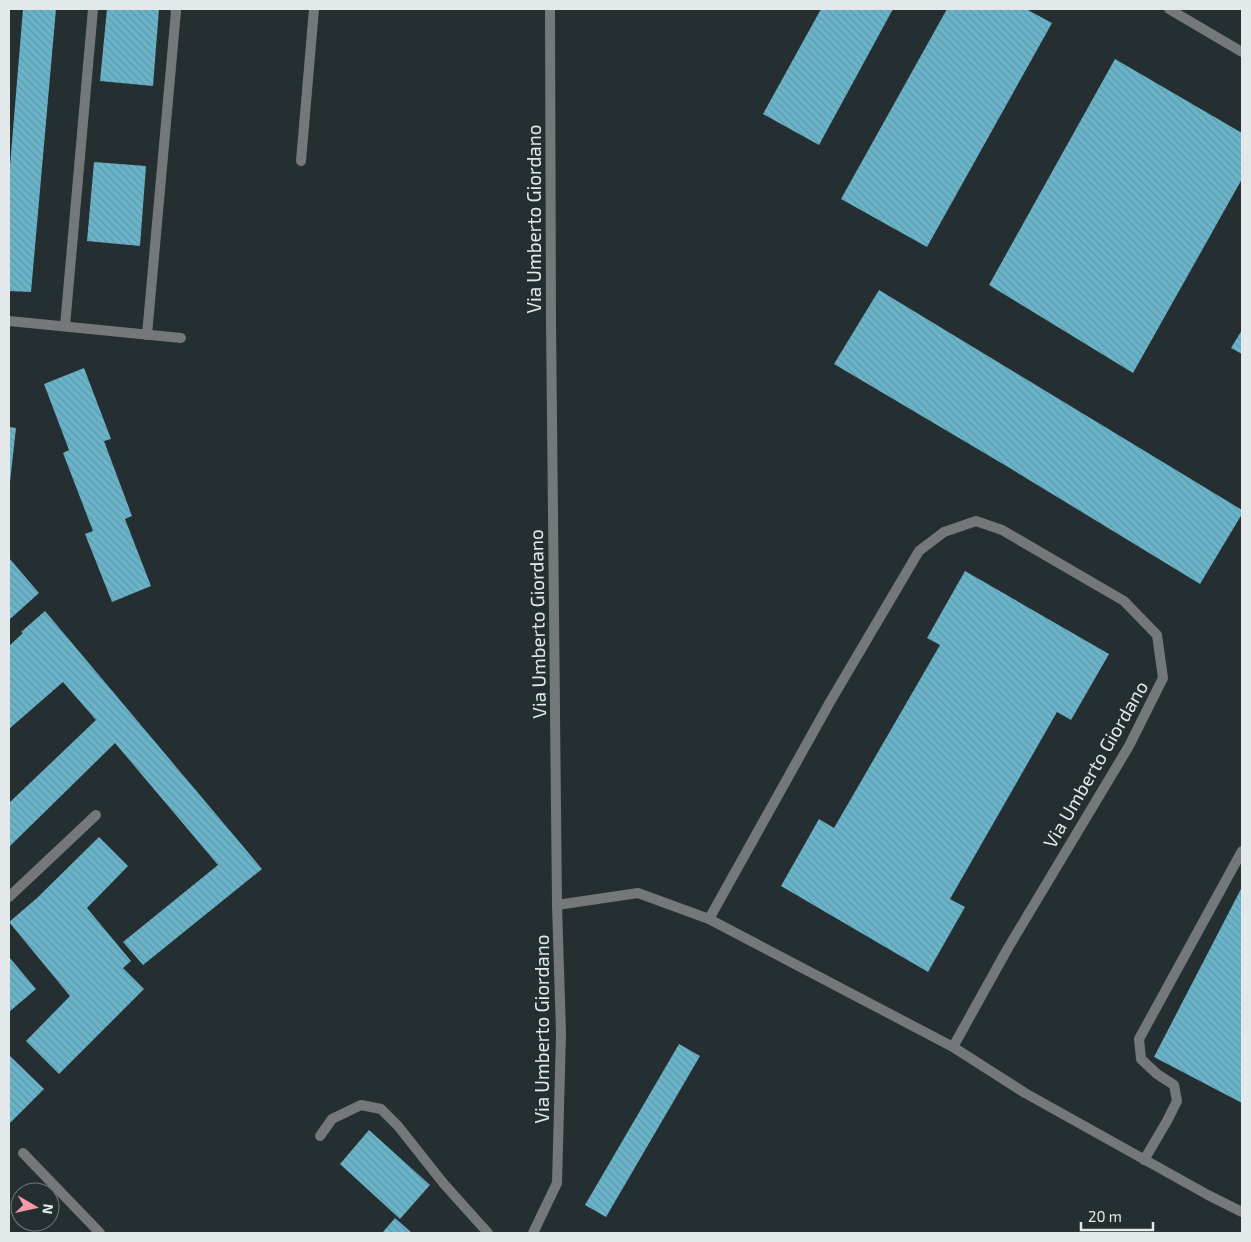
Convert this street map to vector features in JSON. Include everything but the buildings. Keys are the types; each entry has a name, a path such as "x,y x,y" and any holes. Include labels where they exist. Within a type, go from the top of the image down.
{"street":[{"path":"64,326 93,9"},
{"path":"146,335 175,9"},
{"path":"301,160 314,9"},
{"name":"Via Umberto Giordano","path":"534,1233 558,1182 561,1033 557,905 550,9"},
{"path":"1169,9 1242,52"},
{"path":"9,321 181,338"},
{"name":"Via Umberto Giordano","path":"709,919 830,702 919,551 944,532 976,521 1002,530 1124,601 1157,635 1163,678 1129,746 1008,948 953,1047"},
{"path":"9,897 96,815"},
{"path":"1144,1160 1177,1100 1174,1085 1141,1060 1139,1039 1242,851"},
{"path":"557,905 638,894 709,919 953,1047 1025,1092 1144,1160 1242,1212"},
{"path":"320,1136 332,1119 361,1105 381,1110 398,1126 482,1231"},
{"path":"23,1153 100,1233"}]}
